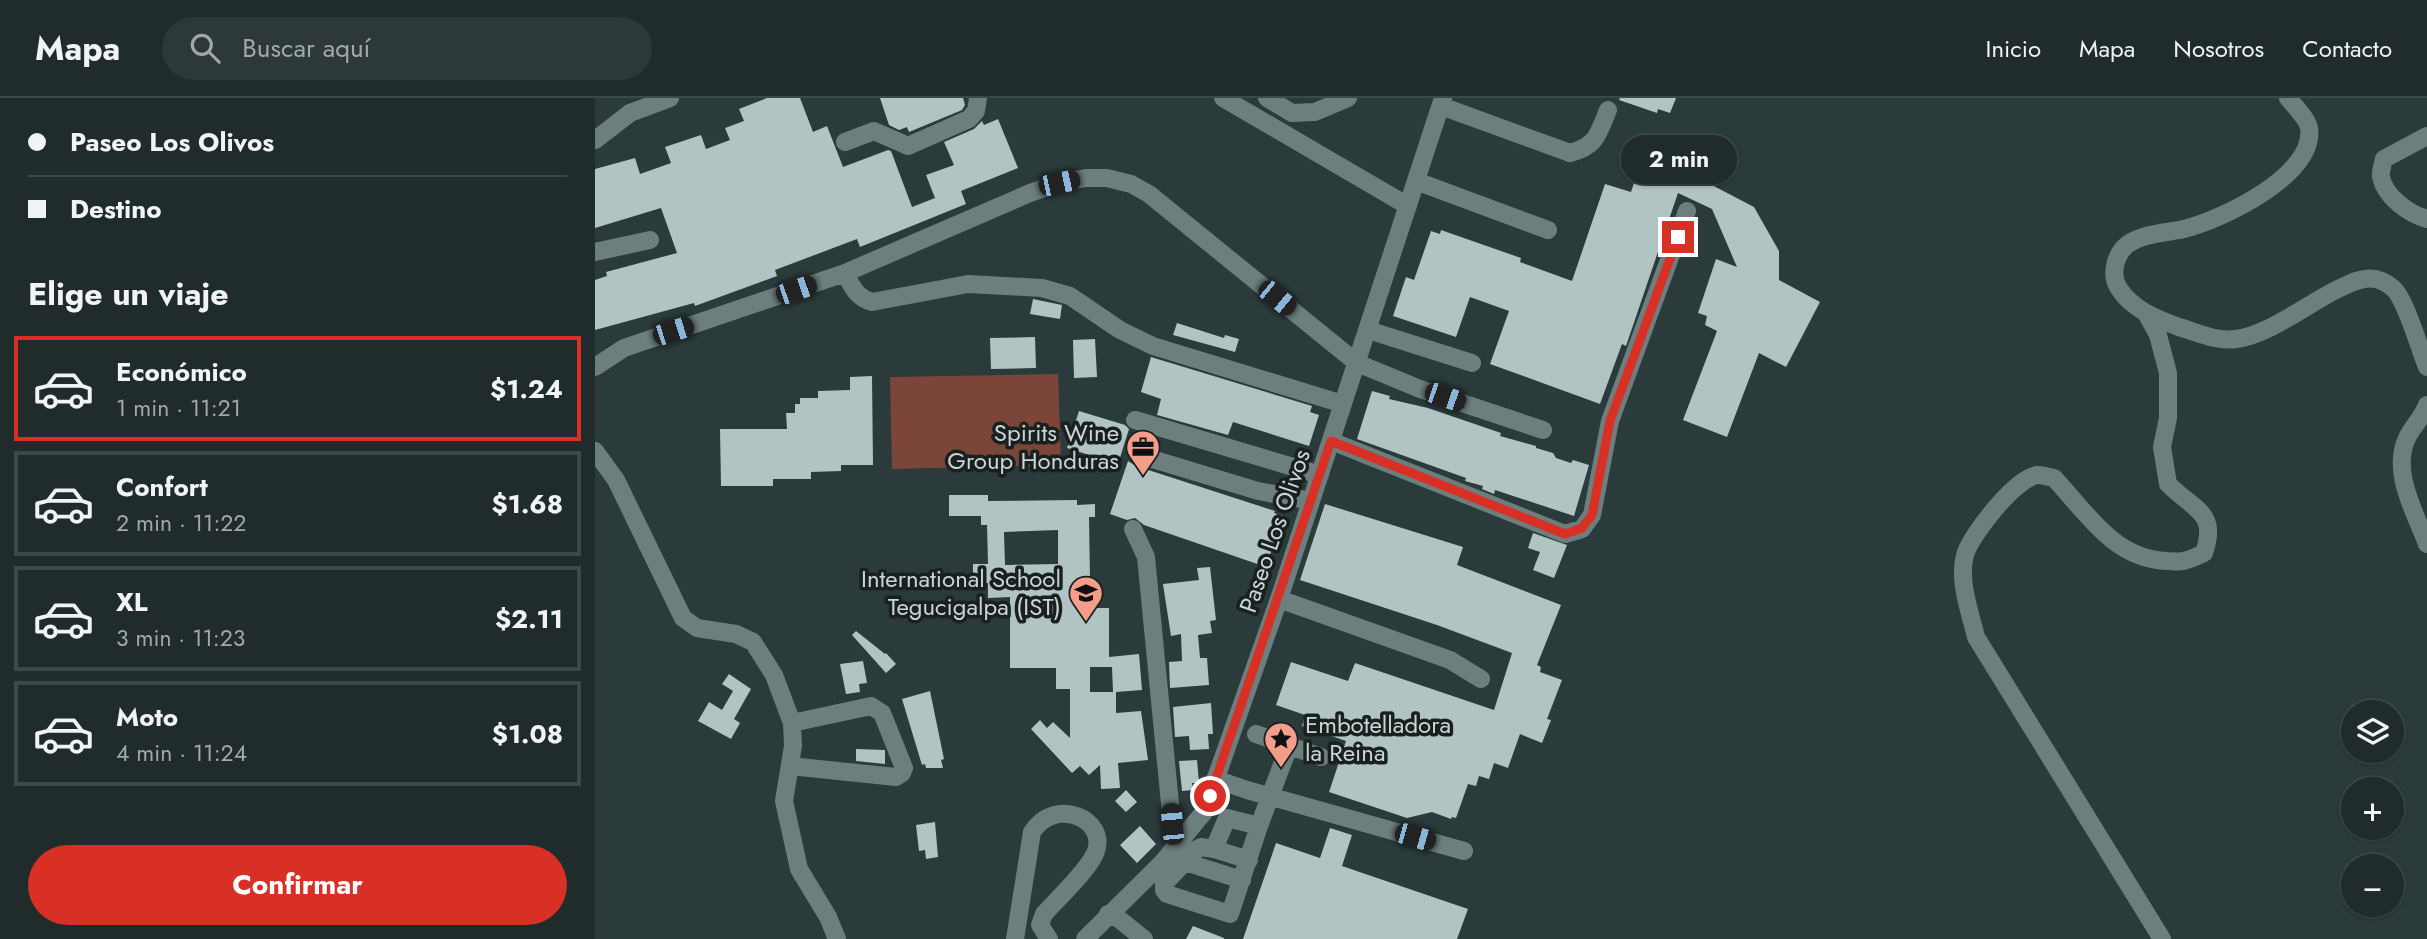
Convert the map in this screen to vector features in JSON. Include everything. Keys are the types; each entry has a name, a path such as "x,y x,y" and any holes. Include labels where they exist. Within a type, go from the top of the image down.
{"street":[{"path":"595,140 630,113 670,98"},
{"path":"845,142 874,131 908,146 969,119 976,111 978,98"},
{"path":"1223,98 1408,206"},
{"path":"1267,98 1292,113 1315,112 1348,98"},
{"path":"2162,939 1976,637 1964,590 1966,553 1999,505 2025,480 2037,475 2054,478 2094,524 2113,542 2134,554 2157,561 2183,562 2203,553 2210,534 2207,518 2168,484 2161,447 2168,418 2168,373 2158,335 2145,313 2117,286 2114,271 2117,258 2126,246 2140,238 2185,229 2216,218 2269,189 2287,174 2307,146 2310,132 2308,124 2288,98"},
{"path":"1442,102 1570,153 1595,141 1608,110"},
{"name":"Paseo Los Olivos","path":"1085,939 1162,863 1204,812 1279,599 1442,102"},
{"path":"2427,136 2384,159 2381,177 2394,201 2407,211 2427,219"},
{"path":"595,368 624,348 845,274 1030,193 1086,178 1107,178 1131,184 1149,194 1357,363 1420,389 1543,430"},
{"path":"1416,181 1548,230"},
{"path":"1331,441 1565,534 1582,528 1592,515 1610,421 1687,211"},
{"path":"595,252 650,240"},
{"path":"845,274 855,293 872,302 968,284 1052,291 1070,296 1120,330 1153,346 1343,404"},
{"path":"2145,313 2211,337 2233,340 2262,331 2353,281 2374,279 2383,281 2396,291 2427,367"},
{"path":"1368,330 1472,363"},
{"path":"2427,405 2422,419 2408,437 2402,454 2401,474 2427,544"},
{"path":"1135,420 1320,475"},
{"path":"595,451 616,480 683,618 697,628 736,634 753,642 774,675 792,723 793,746 784,801 799,869 828,917 837,939"},
{"path":"1139,455 1258,491 1311,500"},
{"path":"1133,529 1146,557 1172,824 1181,841"},
{"path":"1279,599 1450,660 1481,679"},
{"path":"790,766 896,777 904,768 882,713 877,708 871,706 792,723"},
{"path":"1256,734 1321,757"},
{"path":"1249,860 1202,847 1164,884 1164,890 1167,894 1226,914 1233,911 1242,880 1249,860 1259,826 1289,746"},
{"path":"1216,779 1270,797 1464,851"},
{"path":"1015,939 1032,832 1039,822 1049,815 1072,814 1091,826 1097,838 1097,850 1091,861 1044,914 1040,925 1049,939"},
{"path":"1214,849 1227,818 1259,826"},
{"path":"1185,862 1242,880"},
{"path":"1108,914 1119,919 1144,939"}],"shaded area":[{"path":"1058,374 1061,465 892,469 890,377"}],"building":[{"path":"767,98 800,98 813,132 827,126 843,167 891,151 912,207 935,198 926,175 954,165 944,142 974,129 982,121 984,125 998,119 1018,168 961,191 966,204 860,247 857,239 775,270 777,276 695,306 694,303 595,330 595,280 607,276 606,272 677,253 661,208 595,228 595,169 635,158 640,174 671,163 665,147 701,135 706,149 730,140 725,128 744,121 739,109"},
{"path":"880,98 963,98 965,105 962,110 909,132 907,127 899,130 889,125"},
{"path":"1676,98 1670,113 1658,109 1657,113 1619,100"},
{"path":"1643,156 1686,169 1685,171 1754,207 1779,251 1779,280 1820,302 1786,367 1759,353 1727,437 1683,420 1717,331 1705,325 1707,316 1698,313 1716,259 1737,267 1712,209 1678,193 1626,346 1622,344 1600,404 1490,364 1509,311 1470,297 1456,337 1393,316 1406,277 1414,280 1431,231 1440,234 1441,230 1521,258 1520,262 1572,281 1605,184 1631,192"},
{"path":"1033,299 1062,305 1060,319 1030,314"},
{"path":"1177,323 1224,338 1225,335 1239,339 1235,352 1173,335"},
{"path":"1035,337 1036,368 991,369 990,338"},
{"path":"1095,339 1097,377 1074,378 1073,340"},
{"path":"1151,357 1312,406 1310,412 1319,415 1309,446 1233,422 1228,435 1157,415 1161,399 1141,392"},
{"path":"872,376 873,465 841,465 841,471 811,472 811,479 773,479 773,486 721,486 720,429 787,429 786,413 795,413 795,404 800,404 800,398 818,398 818,391 850,390 850,377"},
{"path":"1372,391 1390,396 1389,399 1428,408 1501,433 1500,436 1553,453 1556,458 1589,465 1574,516 1495,490 1494,494 1482,489 1483,486 1465,481 1466,478 1357,439"},
{"path":"1079,411 1125,425 1129,429 1118,464 1067,448"},
{"path":"1128,461 1283,516 1266,567 1144,525 1135,518 1127,520 1110,514"},
{"path":"949,495 988,495 988,501 1077,500 1077,505 1095,504 1095,517 1089,517 1090,580 1095,580 1095,608 1109,608 1109,657 1139,654 1142,690 1116,692 1116,713 1141,711 1148,760 1118,763 1120,788 1101,789 1100,765 1089,775 1080,766 1072,773 1031,729 1040,720 1047,728 1053,722 1070,738 1070,689 1056,689 1056,668 1010,668 1010,597 988,598 988,583 973,583 973,564 988,564 987,525 981,525 981,516 949,516","holes":["1058,530 1058,564 1005,565 1004,532","1090,667 1112,667 1113,692 1090,692"]},
{"path":"1325,504 1463,547 1457,565 1561,605 1537,665 1541,667 1540,672 1562,680 1547,719 1551,720 1542,743 1520,734 1508,768 1494,763 1489,779 1479,776 1476,786 1468,784 1456,818 1451,819 1432,812 1407,818 1329,792 1346,741 1302,726 1305,715 1276,705 1291,662 1348,681 1355,663 1494,710 1512,653 1300,580"},
{"path":"1533,533 1567,545 1554,578 1533,570 1540,552 1528,548"},
{"path":"1210,567 1216,620 1210,621 1212,633 1198,635 1200,658 1207,658 1209,685 1170,688 1169,662 1182,661 1181,634 1171,636 1163,584 1199,580 1197,568"},
{"path":"856,631 886,653 896,664 886,673 852,635"},
{"path":"863,661 867,683 859,684 860,692 846,694 840,664"},
{"path":"729,674 751,689 734,719 740,723 731,739 698,721 709,702 722,710 733,691 722,684"},
{"path":"930,691 944,759 941,760 943,768 926,768 925,764 922,765 902,699"},
{"path":"1211,703 1213,734 1208,734 1209,749 1190,750 1189,736 1175,737 1173,707"},
{"path":"856,749 885,750 885,764 856,761"},
{"path":"1197,760 1199,783 1192,783 1193,790 1182,791 1179,761"},
{"path":"1126,790 1137,802 1126,812 1115,801"},
{"path":"935,822 938,857 926,859 925,850 919,851 916,825"},
{"path":"1140,826 1156,844 1137,863 1120,845"},
{"path":"1330,828 1352,835 1342,866 1468,909 1457,939 1243,939 1276,843 1320,858"},
{"path":"1193,926 1224,938 1224,939 1186,939"}],"place":[{"name":"Spirits Wine Group Honduras","path":"1143,477"},
{"name":"International School Tegucigalpa (IST)","path":"1086,623"},
{"name":"Embotelladora la Reina","path":"1281,769"}],"route":[{"path":"1210,796 1331,441 1565,534 1582,528 1592,515 1610,421 1678,237"}]}
